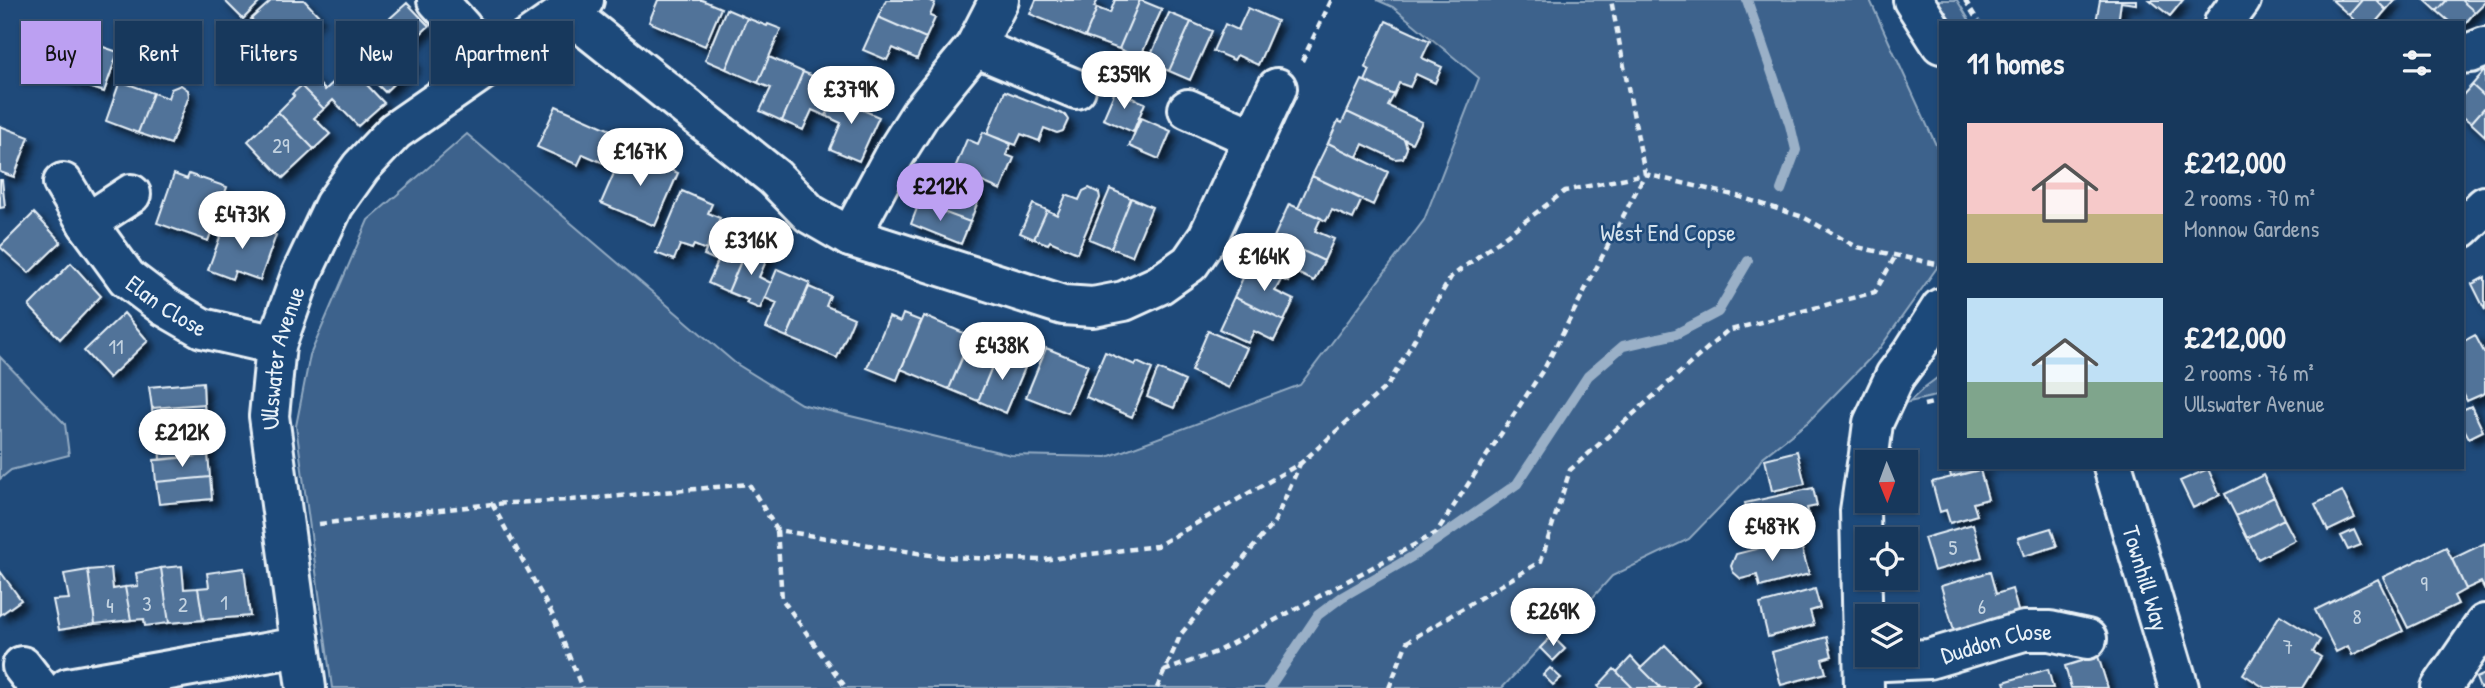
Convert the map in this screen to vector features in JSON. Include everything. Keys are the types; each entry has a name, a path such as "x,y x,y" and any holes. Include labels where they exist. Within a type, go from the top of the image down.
{"street":[{"path":"437,0 456,21"},
{"path":"850,237 914,124 975,47 999,0"},
{"path":"1913,0 1939,41"},
{"path":"2225,21 2241,0"},
{"path":"575,6 774,177 810,214 850,237 1063,305 1093,307 1124,301 1160,285 1190,263 1208,237 1277,88"},
{"name":"Ullswater Avenue","path":"553,21 575,6"},
{"path":"975,47 1076,89"},
{"path":"2464,54 2485,47"},
{"name":"Ullswater Avenue","path":"306,688 269,416 276,345 301,275 334,205 361,167 395,131 461,84"},
{"path":"1188,109 1254,138"},
{"name":"Elan Close","path":"64,183 87,223 127,278 164,306 202,328 276,345"},
{"path":"87,223 131,194"},
{"path":"2464,226 2485,206"},
{"name":"Duddon Close","path":"1870,450 1876,418 1895,376 1927,346 1939,313"},
{"name":"Townhill Way","path":"2114,469 2179,688"},
{"name":"Duddon Close","path":"1860,513 1864,675 2024,631 2050,631 2087,639"},
{"path":"2441,688 2485,625"},
{"path":"68,688 299,647"}],"path":[{"path":"1277,88 1288,89 1331,1 1334,0"},
{"path":"1164,671 1216,652 1436,533 1545,367 1645,174 1611,0"},
{"path":"1965,0 1978,21"},
{"path":"777,530 942,557 1042,560 1157,546 1301,463 1388,385 1451,277 1565,191 1645,174 1737,196 1803,217 1857,247 1939,265"},
{"path":"1389,688 1407,642 1541,561 1570,470 1727,331 1875,292 1896,255"},
{"path":"1157,688 1181,634 1275,521 1301,463"},
{"path":"283,528 492,504 588,499 749,484 777,530 782,598 846,688"},
{"path":"492,504 552,614 582,688"}],"green space":[{"name":"West End Copse","path":"1377,0 1870,0 1939,152 1939,265 1879,349 1808,422 1763,457 1750,476 1689,539 1612,576 1560,634 1554,633 1502,688 332,688 296,426 310,355 368,220 467,134 735,363 801,404 1011,455 1107,457 1300,385 1424,220 1479,78 1393,7"},
{"path":"1930,0 1957,0 1970,21 1946,21"},
{"path":"0,357 65,424 69,455 11,470 0,479"},
{"path":"1939,376 1939,395 1909,402"}],"building":[{"path":"224,0 262,0 243,19"},
{"path":"272,0 304,0 319,16 314,21 251,19"},
{"path":"658,0 702,0 721,8 705,46 649,22"},
{"path":"886,0 929,0 935,3 930,16 935,18 926,38 878,17"},
{"path":"1036,0 1098,0 1085,37 1030,14"},
{"path":"1115,0 1140,0 1119,49 1085,37 1097,8 1110,13"},
{"path":"1140,0 1162,9 1140,58 1119,49"},
{"path":"2100,0 2136,0 2136,4 2121,2 2118,21 2096,21"},
{"path":"2150,0 2183,0 2170,16"},
{"path":"2332,0 2362,0 2349,15"},
{"path":"2362,0 2376,0 2386,10 2377,21 2355,21 2349,15"},
{"path":"2376,0 2395,0 2386,10"},
{"path":"2425,0 2447,0 2437,11"},
{"path":"2447,0 2461,0 2475,12 2464,25 2464,21 2449,21 2437,11"},
{"path":"2461,0 2485,0 2485,2 2475,12"},
{"path":"407,3 429,26 417,37 417,21 387,21"},
{"path":"1248,8 1277,21 1258,65 1237,55 1234,60 1213,51 1225,24 1238,30"},
{"path":"726,9 747,18 726,69 705,60"},
{"path":"1169,13 1191,22 1169,71 1148,62"},
{"path":"878,17 926,38 917,59 893,48 887,60 863,50"},
{"path":"747,18 781,29 758,83 726,69"},
{"path":"1386,21 1430,41 1422,58 1442,67 1435,83 1416,74 1410,87 1399,83 1394,95 1365,81 1370,70 1365,67"},
{"path":"1191,22 1212,31 1190,80 1169,71"},
{"path":"101,46 115,51 115,61 104,92 80,84 101,84"},
{"path":"769,57 803,72 782,121 760,111 771,88 758,83"},
{"path":"2485,70 2485,97 2472,85"},
{"path":"803,72 839,87 826,116 812,110 803,130 782,121"},
{"path":"336,80 336,84 366,84 384,103 358,126 333,100 324,109 301,86 319,84 325,90"},
{"path":"1362,80 1394,95 1388,106 1422,122 1412,143 1347,112"},
{"path":"119,84 128,84 153,93 138,133 106,121"},
{"path":"377,84 393,84 385,92"},
{"path":"181,85 188,90 189,96 171,144 138,133 153,93 168,98 171,89"},
{"path":"2472,85 2485,97 2485,107 2471,123 2464,118 2464,94"},
{"path":"301,86 324,109 314,118 330,134 314,149 278,112"},
{"path":"839,87 853,93 849,104 879,117 859,161 830,149 841,123 826,116"},
{"path":"1005,91 1065,115 1068,120 1063,131 1057,133 1044,128 1039,141 1021,134 1016,145 987,134"},
{"path":"1115,91 1145,103 1133,132 1103,119"},
{"path":"556,106 622,135 608,165 583,154 578,165 537,147"},
{"path":"2485,107 2485,136 2471,123"},
{"path":"278,112 314,149 283,178 248,141"},
{"path":"1347,112 1404,139 1407,148 1403,158 1395,159 1363,144 1357,157 1328,143 1338,121 1342,123"},
{"path":"1141,118 1171,131 1159,159 1129,146"},
{"path":"0,126 29,137 14,177 0,172"},
{"path":"983,132 1011,144 1006,155 1014,158 1001,190 954,170 967,139 978,144"},
{"path":"1328,143 1388,172 1373,205 1312,176"},
{"path":"624,150 678,173 655,226 601,203"},
{"path":"174,174 187,179 189,174 227,187 208,241 157,223"},
{"path":"1312,176 1362,199 1353,219 1332,210 1326,221 1298,208"},
{"path":"956,178 983,188 970,222 919,203 928,181 951,191"},
{"path":"0,180 5,207 0,208"},
{"path":"1089,188 1099,193 1100,198 1077,253 1050,241 1048,244 1034,239 1047,210 1057,215 1066,195 1079,200 1083,191"},
{"path":"1110,189 1131,198 1111,248 1089,239"},
{"path":"682,191 712,204 708,213 720,218 706,250 694,245 692,249 680,245 674,260 656,253"},
{"path":"1131,198 1152,207 1132,256 1111,248"},
{"path":"919,203 970,222 961,244 911,224"},
{"path":"1033,204 1047,210 1034,239 1020,233"},
{"path":"1289,204 1321,218 1315,231 1334,239 1324,261 1274,237"},
{"path":"34,213 61,242 29,273 0,247"},
{"path":"227,218 276,235 260,280 235,271 232,279 208,270"},
{"path":"716,228 749,242 728,292 708,283 718,261 704,255"},
{"path":"1274,237 1324,261 1314,281 1293,271 1288,282 1259,269"},
{"path":"749,242 770,252 759,277 771,283 760,309 746,303 748,300 728,292"},
{"path":"71,263 101,296 60,339 29,306"},
{"path":"1249,265 1281,280 1275,291 1294,300 1284,321 1234,297"},
{"path":"777,269 810,283 787,337 766,328 777,303 765,298"},
{"path":"2485,277 2485,310 2472,284"},
{"path":"809,287 830,296 826,306 854,318 837,358 787,337"},
{"path":"1234,297 1284,321 1274,341 1254,331 1248,343 1219,329"},
{"path":"124,313 148,341 109,378 84,351"},
{"path":"903,314 921,321 897,380 867,368 889,317 900,322"},
{"path":"924,316 971,336 949,389 901,369"},
{"path":"1208,331 1247,348 1229,388 1191,371"},
{"path":"2475,335 2485,354 2485,393 2467,401 2464,395 2464,341"},
{"path":"970,340 998,352 978,401 949,389"},
{"path":"1046,348 1088,365 1068,413 1026,397"},
{"path":"998,352 1027,363 1006,413 978,401"},
{"path":"1105,352 1152,369 1132,417 1086,397"},
{"path":"1158,369 1185,381 1174,408 1147,397"},
{"path":"203,382 204,404 152,408 149,387"},
{"path":"204,404 206,427 153,431 152,408"},
{"path":"2471,406 2483,431 2469,438 2464,429 2464,409"},
{"path":"206,427 207,441 159,445 157,430"},
{"path":"207,441 208,455 160,460 159,445"},
{"path":"1797,451 1805,484 1772,491 1765,459"},
{"path":"208,455 210,477 156,482 154,460"},
{"path":"1949,469 1981,469 1951,477"},
{"path":"2208,469 2220,495 2193,508 2180,481"},
{"path":"1980,470 1988,499 1973,503 1977,515 1950,523 1946,510 1940,512 1932,482"},
{"path":"2263,475 2274,497 2236,516 2225,494"},
{"path":"210,477 212,499 159,504 156,482"},
{"path":"1813,488 1817,506 1807,508 1811,523 1753,536 1745,503"},
{"path":"2342,491 2355,518 2328,531 2315,504"},
{"path":"2274,497 2284,519 2247,538 2236,516"},
{"path":"2284,519 2295,540 2258,559 2247,538"},
{"path":"1973,524 1982,557 1934,571 1924,538"},
{"path":"2051,528 2057,546 2024,556 2018,538"},
{"path":"2354,530 2361,545 2348,550 2341,536"},
{"path":"1799,538 1809,574 1760,587 1757,575 1741,579 1733,572 1731,566 1736,554"},
{"path":"2485,543 2485,590 2481,582 2466,589 2452,559"},
{"path":"2446,547 2466,589 2454,596 2458,604 2408,628 2383,577"},
{"path":"182,566 184,589 198,588 203,620 169,623 161,568"},
{"path":"111,568 113,589 125,587 131,620 95,624 88,570"},
{"path":"161,568 169,623 145,626 144,619 131,620 125,587 138,586 136,573"},
{"path":"244,568 250,616 203,620 198,588 209,587 207,573"},
{"path":"88,570 95,624 59,630 53,600 69,599 64,574"},
{"path":"0,571 21,600 0,615"},
{"path":"1990,572 1996,594 2012,589 2020,618 1956,637 1941,586"},
{"path":"2378,579 2403,631 2352,655 2348,646 2336,652 2315,610"},
{"path":"1815,589 1820,608 1810,611 1814,625 1768,637 1760,604"},
{"path":"2280,615 2320,640 2313,652 2321,657 2302,688 2265,688 2243,674"},
{"path":"1552,636 1565,649 1553,661 1540,648"},
{"path":"1827,637 1832,656 1822,659 1826,673 1781,685 1772,652"},
{"path":"1665,645 1699,680 1691,688 1661,688 1641,668"},
{"path":"2098,656 2108,688 2071,688 2065,666"},
{"path":"1631,657 1661,688 1633,688 1617,672"},
{"path":"1550,668 1561,678 1553,685 1543,675"},
{"path":"1614,669 1633,688 1598,686"},
{"path":"2048,669 2053,688 2006,688 2004,682"},
{"path":"2485,674 2485,688 2480,688 2476,678"}],"waterway":[{"path":"1747,0 1796,150 1781,190"},
{"path":"1269,688 1318,615 1342,597 1415,555 1517,484 1588,376 1623,346 1676,334 1718,312 1748,261"}]}
